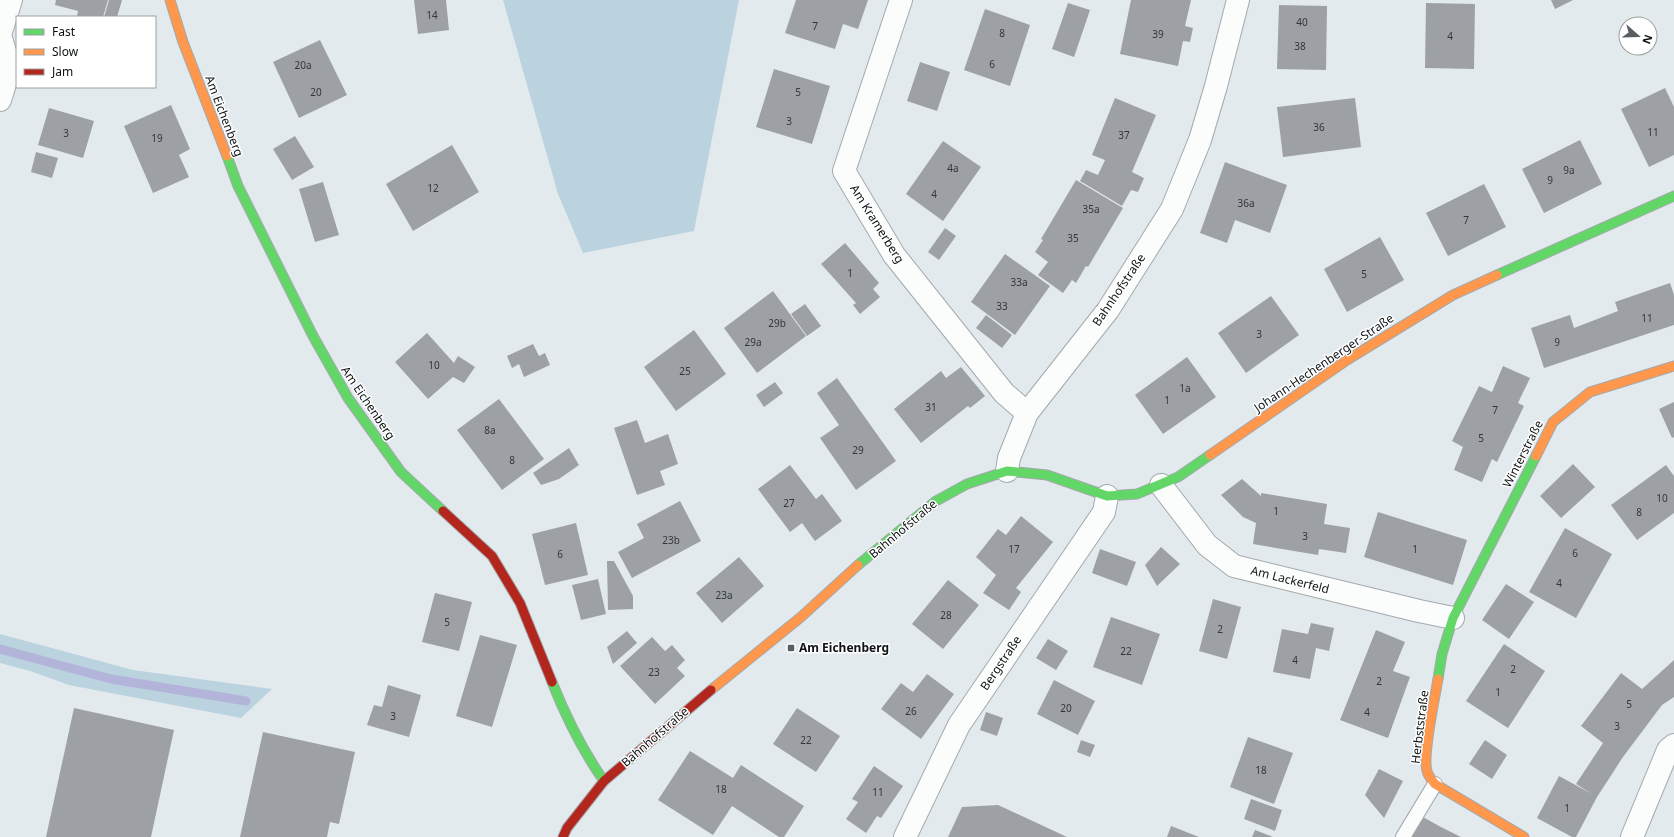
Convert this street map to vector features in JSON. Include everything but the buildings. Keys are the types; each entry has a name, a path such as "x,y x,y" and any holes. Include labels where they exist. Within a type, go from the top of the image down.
{"street":[{"path":"0,100 10,68 0,35 10,0"},
{"name":"Am Eichenberg","path":"170,0 183,42 238,186 312,336 348,398 402,472 492,556 520,603 564,713 592,764 604,781"},
{"name":"Am Kramerberg","path":"902,0 844,171 894,255 1004,393 1027,413"},
{"name":"Bahnhofstraße","path":"563,837 567,828 604,781 665,728 801,617 842,579 936,501 967,484 1007,471 1009,458 1027,413 1108,310 1172,209 1200,140 1218,79 1238,0"},
{"name":"Johann-Hechenberger-Straße","path":"1007,471 1047,475 1107,496 1137,494 1161,485 1178,477 1347,360 1453,295 1674,196"},
{"name":"Winterstraße","path":"1453,618 1553,422 1590,392 1674,366"},
{"name":"Am Lackerfeld","path":"1161,485 1207,545 1234,566 1453,618"},
{"name":"Bergstraße","path":"904,837 959,725 1104,512 1107,496"},
{"name":"Herbststraße","path":"1435,784 1426,770 1427,744 1442,654 1453,618"},
{"path":"1632,837 1668,750 1674,746"},
{"path":"1435,784 1524,837"}],"lane":[{"path":"1403,837 1435,784"}],"shaded area":[{"path":"503,0 739,0 694,231 583,253 558,194"},
{"path":"0,634 133,670 272,689 241,718 69,685 30,671 0,663"}],"waterway":[{"path":"0,649 111,679 246,701"}],"traffic: fast":[{"path":"227,156 238,186 313,336 348,398 401,472 443,511"},
{"path":"1497,275 1674,196"},
{"path":"858,565 936,501 967,484 1007,471 1047,475 1107,496 1137,494 1178,477 1210,455"},
{"path":"1438,679 1442,654 1453,618 1536,456"},
{"path":"552,682 575,733 604,781"}],"traffic: slow":[{"path":"170,0 183,42 227,156"},
{"path":"1210,455 1347,360 1453,295 1497,275"},
{"path":"1536,456 1553,422 1590,392 1674,366"},
{"path":"711,690 801,617 858,565"},
{"path":"1438,679 1426,753 1428,775 1435,784 1524,837"}],"traffic: jam":[{"path":"443,511 492,556 520,603 552,682"},
{"path":"563,837 567,828 604,781 711,690"}],"place":[{"name":"Am Eichenberg","path":"791,648"}]}
